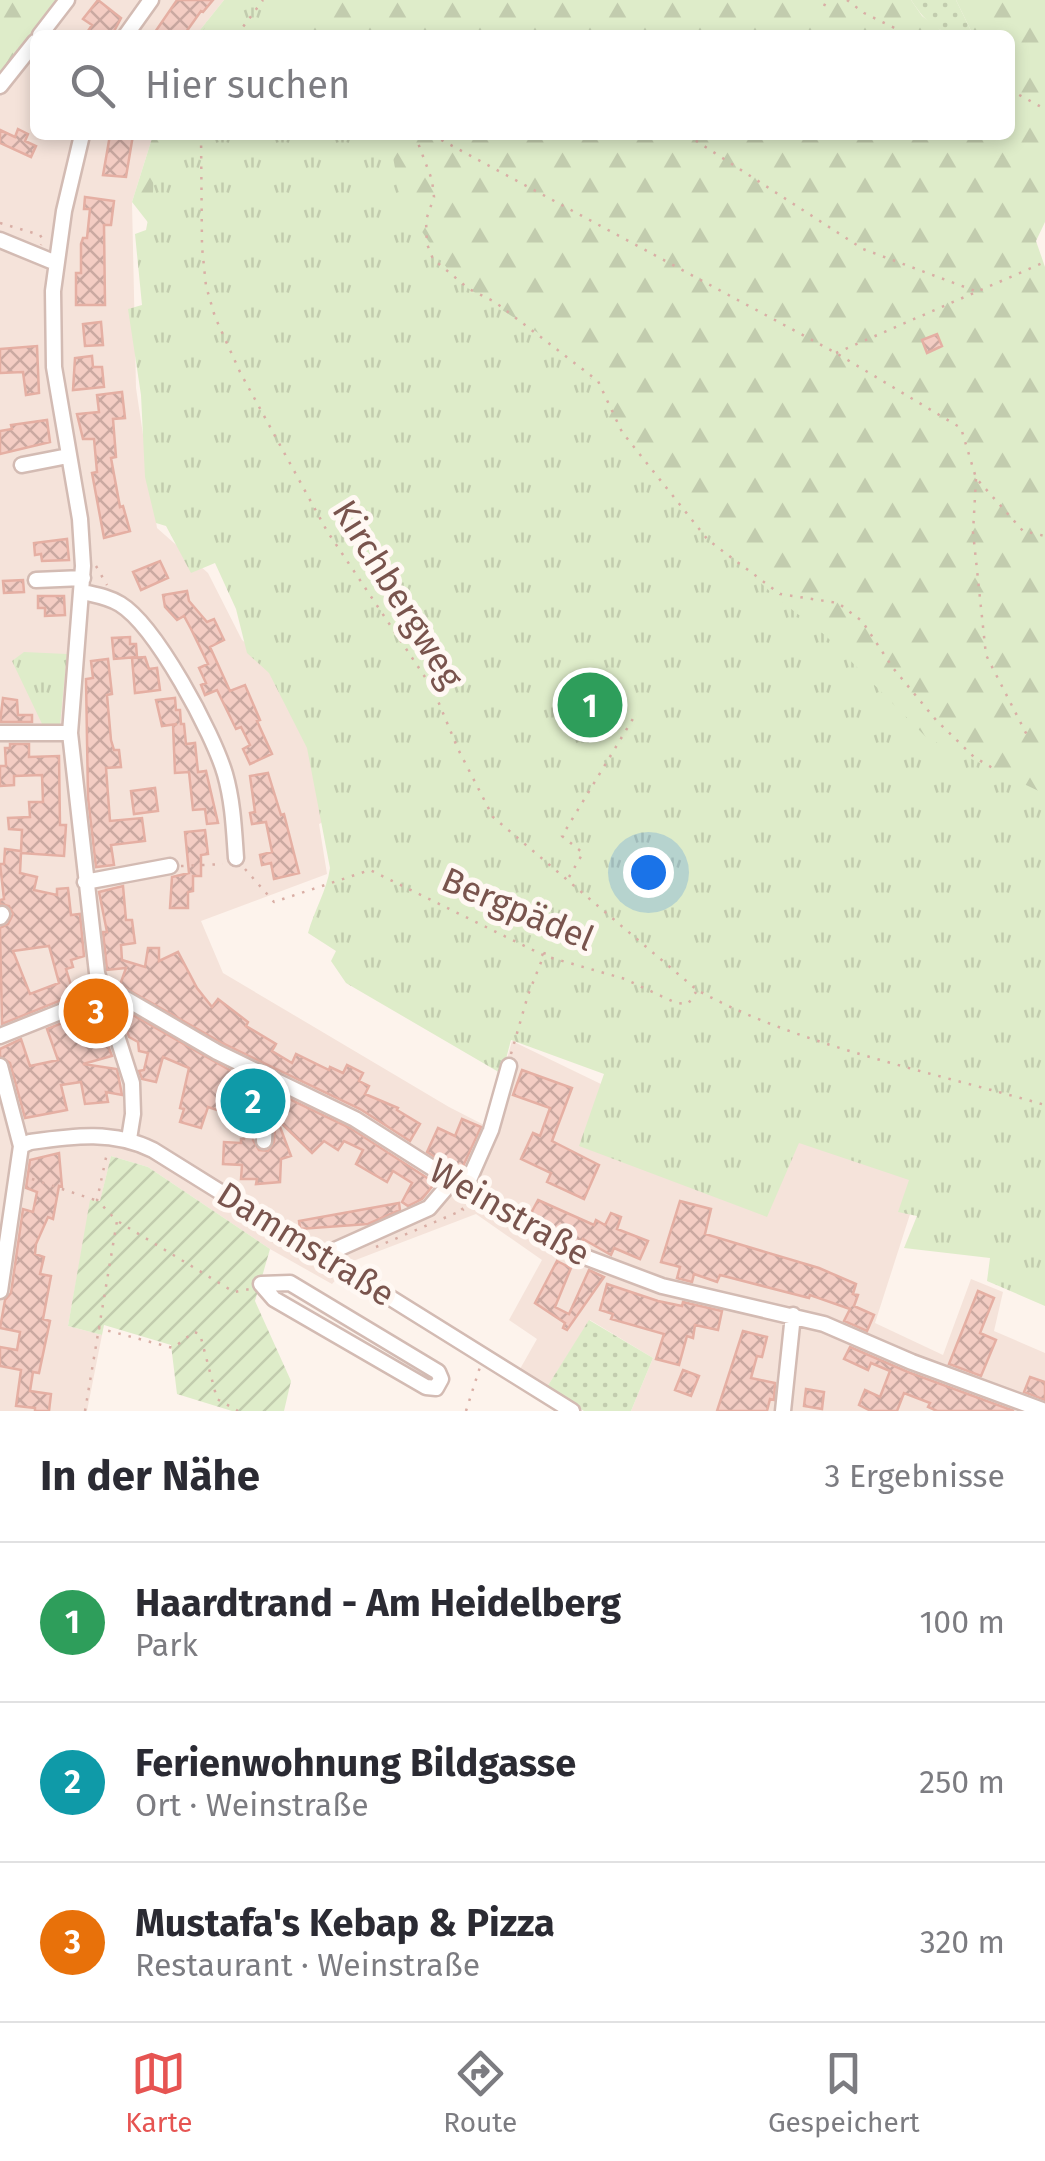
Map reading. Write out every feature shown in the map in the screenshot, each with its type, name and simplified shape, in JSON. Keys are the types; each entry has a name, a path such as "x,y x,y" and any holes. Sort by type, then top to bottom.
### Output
{"street":[{"path":"44,30 67,0"},
{"path":"130,30 151,0"},
{"path":"0,86 30,48"},
{"path":"81,140 56,262 54,367 81,532 83,585 70,732 97,974 132,1083 133,1114 128,1140"},
{"path":"0,240 56,262"},
{"path":"22,464 68,456"},
{"path":"36,580 83,585 120,604 162,654 216,749 229,791 236,858"},
{"path":"0,733 70,732"},
{"path":"85,882 170,866"},
{"path":"0,1036 103,995"},
{"name":"Weinstraße","path":"103,995 132,1000 195,1040 355,1119 545,1238 616,1271 662,1286 794,1315 1045,1410"},
{"path":"0,1066 21,1146 0,1290"},
{"path":"324,1255 429,1208 458,1185 491,1130 509,1066"},
{"path":"264,1141 267,1076"},
{"name":"Dammstraße","path":"21,1146 74,1136 108,1136 128,1140 172,1160 572,1411"},
{"path":"290,1283 438,1372 441,1379 436,1388 426,1387 274,1299 261,1284 290,1283"},
{"path":"783,1411 794,1315"}],"path":[{"path":"241,30 264,0"},
{"path":"824,6 826,0"},
{"path":"848,0 900,30"},
{"path":"1015,93 1045,109"},
{"name":"Kirchbergweg","path":"202,140 200,209 206,286 224,342 327,532 433,689 492,817 697,990 741,1013 788,1031 1045,1104"},
{"path":"416,140 432,180 434,196 426,220 427,244 433,259 598,381 622,432 708,540 780,594 838,604 862,621 893,668 936,720 974,757 996,770"},
{"path":"441,140 836,353 961,428 976,478 973,532 986,655 1029,739"},
{"path":"695,140 863,248 978,292"},
{"path":"0,223 40,235 43,240 35,256"},
{"path":"836,353 1045,262"},
{"path":"976,478 1023,531 1045,536"},
{"path":"81,532 98,570 120,604"},
{"path":"568,878 582,853 562,836 634,717"},
{"path":"170,866 219,866 236,858"},
{"name":"Bergpädel","path":"236,858 274,902 370,870 545,956 625,979 676,1003 688,1004 697,990"},
{"path":"509,1066 528,995 547,947"},
{"path":"97,1200 108,1136"},
{"path":"17,1174 97,1200 117,1221 234,1292 261,1284"},
{"path":"374,1248 463,1210"},
{"path":"85,1411 117,1221"},
{"path":"98,1328 173,1348 194,1332 200,1334 217,1399 238,1411"},
{"path":"466,1411 485,1356"}],"shaded area":[{"path":"62,0 224,0 200,30 40,30"},
{"path":"30,43 30,140 151,140 132,202 136,388 157,528 208,573 242,640 302,688 352,807 319,824 327,874 201,921 223,973 488,1127 512,1041 603,1085 775,1132 917,1178 912,1208 875,1323 943,1355 971,1279 1003,1292 994,1331 1045,1353 1045,1411 631,1411 653,1358 590,1320 547,1387 520,1369 537,1339 509,1320 542,1260 476,1214 353,1261 332,1284 270,1249 148,1167 111,1156 100,1202 91,1200 68,1326 102,1335 87,1411 0,1411 0,82"}],"green space":[{"path":"0,0 62,0 39,30 30,30 30,42 0,82"},
{"path":"224,0 911,0 922,16 940,30 200,30"},
{"path":"231,0 291,0 302,10 293,30 204,30 207,21 218,19"},
{"path":"911,0 956,0 971,30 943,30 924,17"},
{"path":"956,0 1045,0 1045,222 1036,241 1045,267 1045,1097 279,390 132,202 151,140 1015,140 1015,30 971,30"},
{"path":"172,140 390,140 401,201 455,280 551,341 599,387 621,453 777,598 826,636 927,738 1045,794 1045,1306 987,1281 990,1258 904,1248 917,1216 898,1212 909,1180 799,1143 767,1217 579,1146 604,1074 511,1040 502,1074 346,983 331,961 336,951 308,933 330,868 307,748 269,673 247,653 236,609 215,563 191,573 166,526 156,523 145,477 141,395 128,309 142,305 135,234 146,230 153,193 154,150 172,148"},
{"path":"24,652 67,654 60,725 43,726 12,661"},
{"path":"111,1156 148,1167 270,1249 255,1301 291,1381 284,1411 232,1411 177,1394 171,1345 104,1325 102,1335 68,1326 90,1200 100,1201"},
{"path":"589,1320 653,1358 631,1411 584,1411 547,1387"}],"building":[{"path":"98,0 121,18 115,30 89,30 92,25 83,19"},
{"path":"177,0 213,0 188,30 156,30"},
{"path":"18,129 28,134 25,141 36,146 31,157 0,143 0,130 15,137"},
{"path":"109,140 132,140 126,177 103,175"},
{"path":"85,197 114,201 111,225 104,225 105,305 76,305 76,273 81,273 81,244 87,238 90,209 84,209"},
{"path":"101,322 103,345 85,346 83,324"},
{"path":"937,334 942,346 927,353 922,340"},
{"path":"37,346 39,393 26,395 23,372 0,373 0,349"},
{"path":"92,356 93,367 102,367 104,387 73,390 75,358"},
{"path":"122,392 125,418 113,419 116,457 111,458 120,507 123,506 130,531 104,538 92,473 97,472 94,439 83,439 77,414 99,412 97,395"},
{"path":"47,420 50,442 0,454 0,431 12,429 11,425"},
{"path":"67,539 69,560 42,561 41,554 35,555 34,543"},
{"path":"160,561 168,578 141,590 133,572"},
{"path":"23,580 24,592 4,593 3,581"},
{"path":"187,591 189,601 207,622 214,619 224,640 210,647 230,691 245,685 260,720 257,721 272,754 250,764 243,749 250,745 241,727 236,729 217,690 205,695 201,685 206,683 199,668 208,664 184,616 177,620 165,607 163,595"},
{"path":"38,596 64,596 65,615 45,616 45,608 38,608"},
{"path":"130,637 130,644 136,644 137,657 114,659 112,638"},
{"path":"145,657 149,669 157,668 160,690 135,693 132,658"},
{"path":"108,659 111,740 114,750 119,750 121,767 106,768 110,821 142,818 145,841 111,845 114,865 96,867 88,798 86,679 93,678 91,661"},
{"path":"3,698 17,700 18,715 32,715 32,722 0,722"},
{"path":"175,698 186,744 195,743 198,772 206,771 218,823 207,824 205,809 193,810 189,772 175,773 173,725 177,724 162,726 156,700"},
{"path":"10,744 29,744 29,757 59,756 60,825 66,825 64,856 21,853 20,873 37,877 34,890 57,895 57,889 68,888 71,915 80,914 84,956 71,960 73,967 66,969 74,995 2,1024 0,928 8,924 13,914 9,906 0,904 4,899 0,864 4,864 5,849 21,851 22,830 9,829 8,818 30,817 29,802 43,802 42,775 14,776 14,785 0,786 0,766 6,766 5,748 10,748","holes":["49,946 59,983 30,994 13,951"]},
{"path":"268,773 281,815 284,814 299,873 274,879 271,863 262,865 260,855 272,852 266,822 252,824 250,813 255,812 250,776"},
{"path":"155,788 158,811 134,814 131,791"},
{"path":"205,830 208,854 201,855 201,876 193,876 188,908 170,908 172,877 189,873 185,832"},
{"path":"123,886 126,920 132,920 135,943 121,945 122,960 145,967 148,948 159,948 159,961 178,952 212,1007 218,999 248,1022 246,1026 276,1044 272,1051 292,1063 296,1054 329,1070 330,1067 343,1073 347,1065 363,1073 359,1081 369,1086 365,1094 398,1108 420,1124 410,1141 360,1109 222,1043 120,985 126,968 107,970 103,932 107,932 99,892"},
{"path":"119,1007 233,1072 220,1111 208,1107 201,1128 180,1122 189,1068 163,1057 156,1082 142,1079 139,1071 144,1070 148,1053 139,1051 138,1042 129,1037"},
{"path":"97,1009 112,1056 83,1064 117,1069 122,1095 106,1092 108,1102 85,1104 81,1082 61,1085 67,1110 25,1118 10,1063 0,1056 0,1049 21,1039 30,1066 58,1060 47,1029"},
{"path":"522,1070 572,1088 552,1141 599,1165 584,1199 547,1182 551,1173 521,1159 533,1133 540,1136 550,1108 513,1095"},
{"path":"242,1076 256,1083 253,1140 259,1150 268,1151 274,1142 277,1093 350,1128 435,1183 422,1199 408,1206 402,1202 412,1183 393,1171 387,1182 356,1164 363,1150 344,1141 338,1150 324,1141 312,1153 277,1119 291,1156 281,1159 280,1182 256,1184 257,1179 241,1179 242,1165 223,1164 224,1142 241,1143 244,1139 245,1120 236,1119"},
{"path":"462,1119 481,1127 460,1173 427,1152 438,1128 455,1136"},
{"path":"59,1153 62,1187 59,1186 53,1219 48,1217 35,1254 44,1257 40,1274 51,1276 43,1319 50,1321 39,1373 33,1372 30,1391 51,1394 49,1411 35,1411 16,1406 21,1370 0,1366 0,1347 17,1350 20,1332 0,1328 5,1300 11,1293 23,1209 33,1212 37,1192 26,1188 30,1160"},
{"path":"538,1200 594,1225 596,1220 605,1225 611,1213 621,1217 617,1229 648,1241 640,1259 614,1248 611,1255 583,1239 581,1244 530,1215"},
{"path":"680,1201 711,1209 705,1234 819,1268 856,1284 854,1306 874,1315 867,1331 844,1321 850,1309 810,1295 809,1298 720,1275 717,1282 694,1274 692,1282 677,1278 680,1267 661,1262"},
{"path":"399,1203 400,1210 368,1224 300,1229 299,1221"},
{"path":"557,1261 571,1268 555,1307 569,1314 589,1270 604,1277 567,1330 563,1328 565,1323 535,1303"},
{"path":"607,1284 658,1301 722,1311 718,1330 695,1325 693,1338 687,1336 679,1365 656,1359 664,1334 611,1319 613,1314 600,1310"},
{"path":"978,1291 994,1298 980,1333 996,1340 981,1376 949,1364"},
{"path":"743,1331 767,1337 751,1378 775,1383 774,1400 770,1399 767,1411 717,1411"},
{"path":"850,1347 1014,1411 937,1411 928,1407 930,1403 904,1393 897,1411 871,1411 859,1405 865,1390 880,1397 890,1371 871,1363 868,1370 844,1359"},
{"path":"683,1370 699,1376 691,1396 675,1390"},
{"path":"1030,1377 1045,1382 1045,1400 1024,1392"},
{"path":"806,1389 824,1392 822,1409 804,1406"}],"place":[{"name":"Haardtrand - Am Heidelberg","path":"590,705"},
{"name":"Mustafa's Kebap & Pizza","path":"96,1011"},
{"name":"Ferienwohnung Bildgasse","path":"253,1101"}]}
